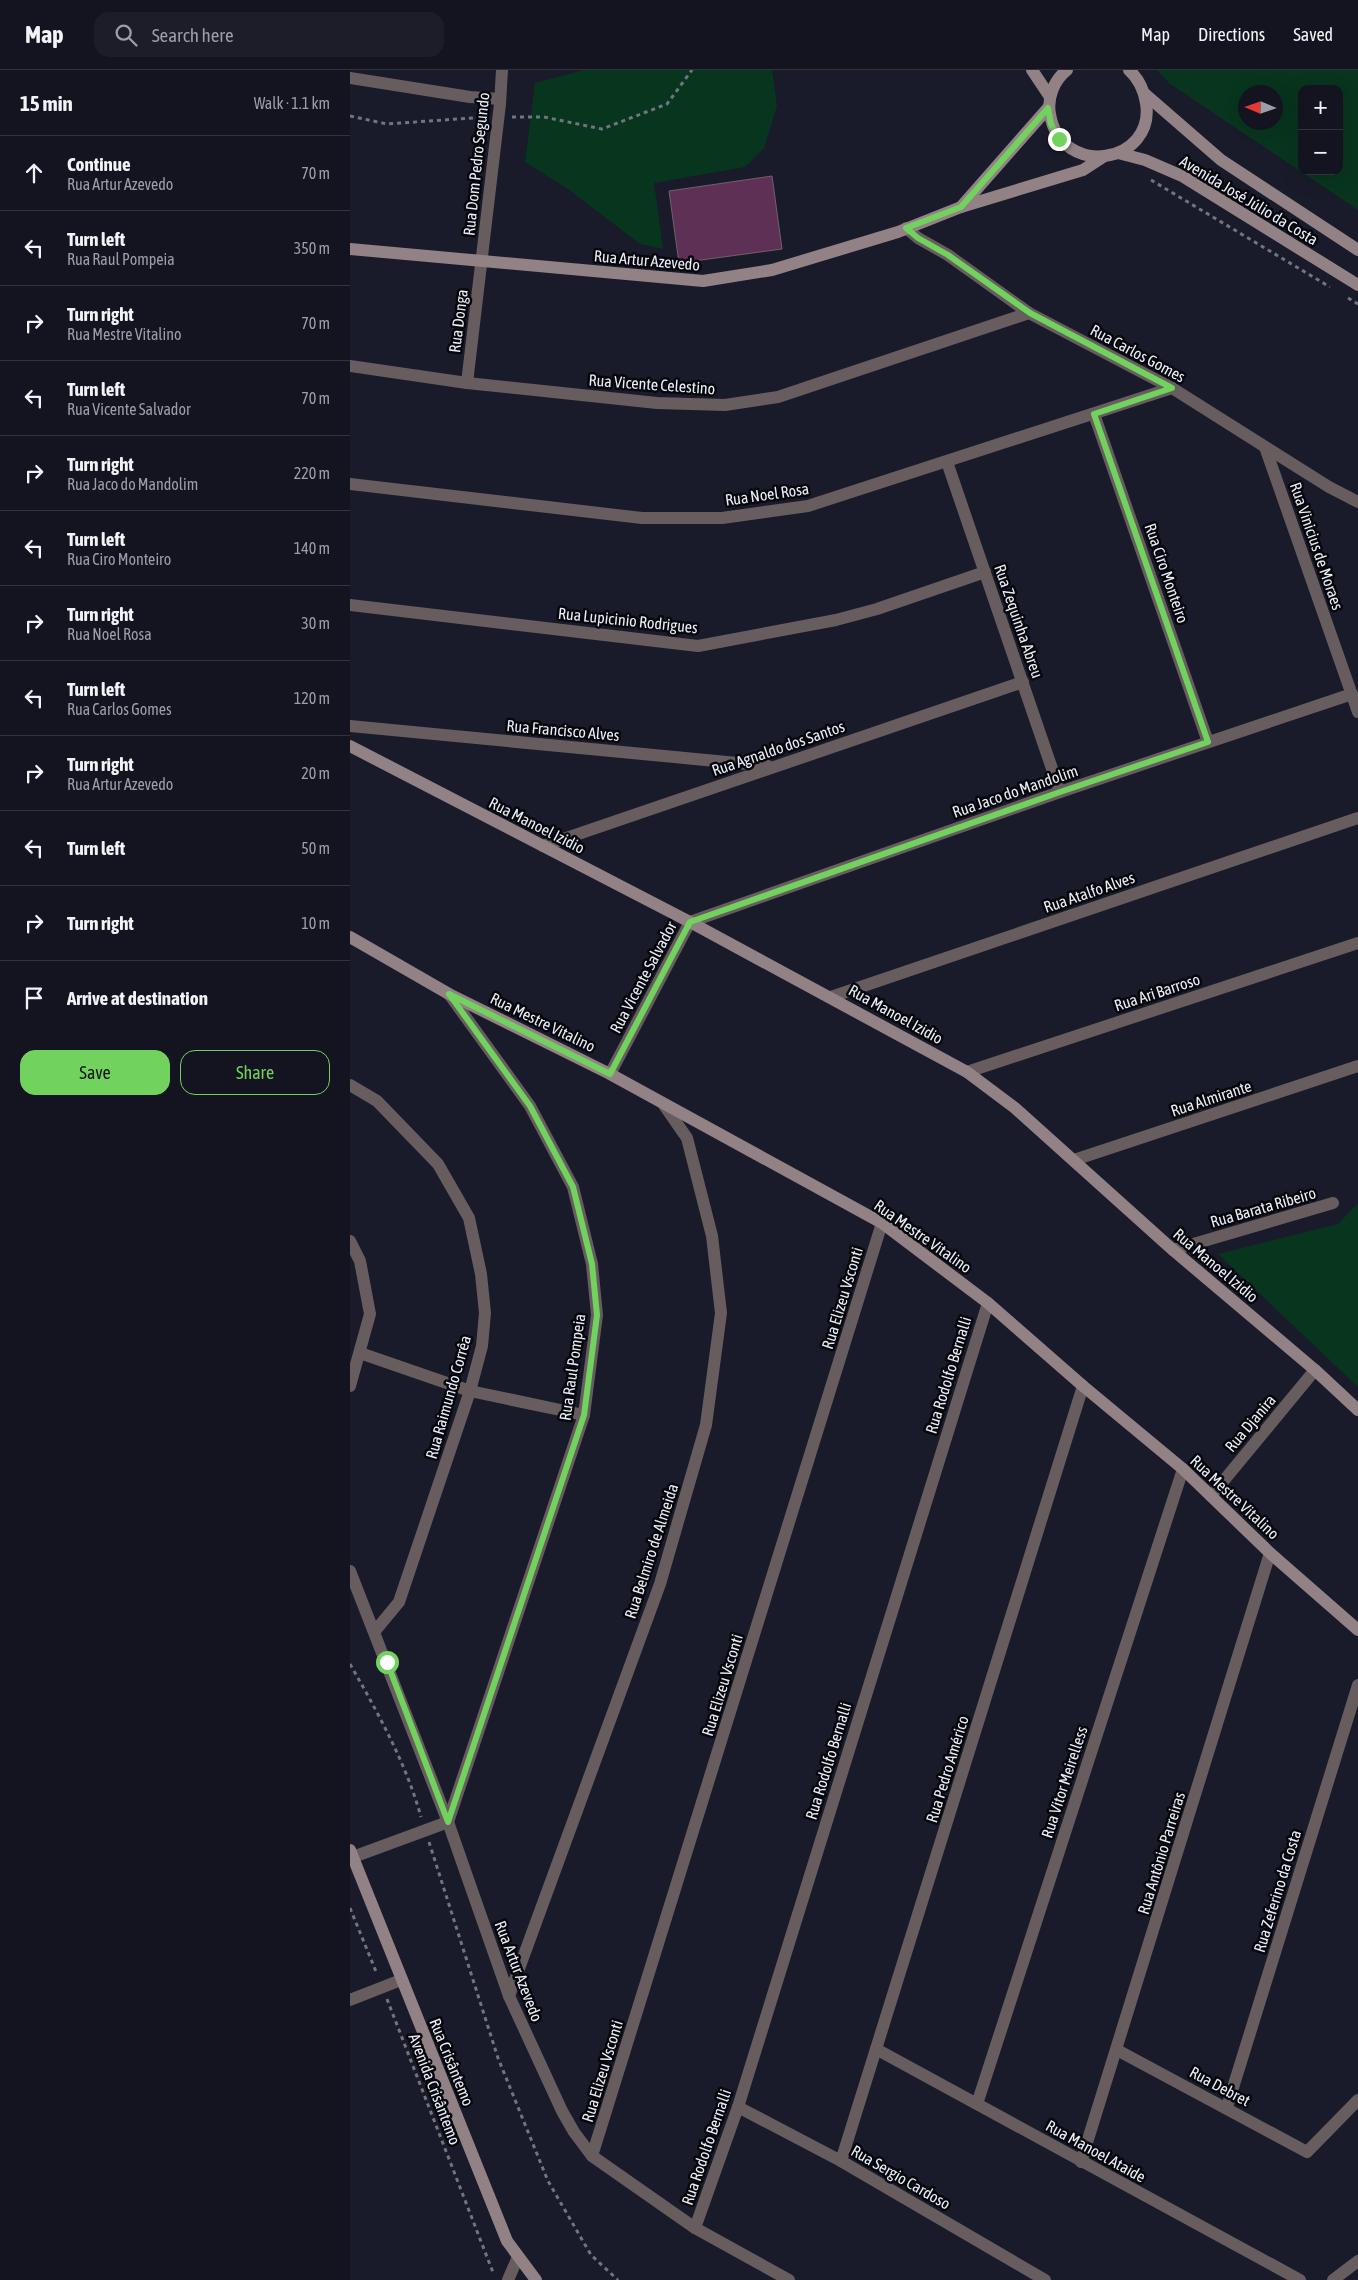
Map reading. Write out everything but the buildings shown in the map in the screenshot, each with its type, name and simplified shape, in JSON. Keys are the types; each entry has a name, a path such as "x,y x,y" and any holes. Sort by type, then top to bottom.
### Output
{"street":[{"name":"Rua Dom Pedro Segundo","path":"481,262 500,118 502,70"},
{"path":"1032,70 1049,102 1051,124 1059,139 1072,150 1087,157 1103,158 1118,154 1130,146 1140,135 1145,122 1147,108 1145,94"},
{"path":"961,207 1049,102 1055,83 1067,70"},
{"name":"Avenida José Júlio da Costa","path":"1129,70 1140,83 1145,94 1220,160 1358,250"},
{"path":"350,78 500,102"},
{"name":"Avenida José Júlio da Costa","path":"1118,154 1145,160 1189,180 1358,285"},
{"name":"Rua Artur Azevedo","path":"350,249 703,282 772,270 906,228 961,207 1083,170 1103,158"},
{"path":"993,171 997,184 1004,194"},
{"name":"Rua Carlos Gomes","path":"906,228 1030,313 1172,388 1329,487 1358,502"},
{"name":"Rua Donga","path":"466,383 481,262"},
{"name":"Rua Vicente Celestino","path":"350,366 466,383 657,404 725,405 778,397 1030,313"},
{"name":"Rua Noel Rosa","path":"350,484 642,518 722,518 808,506 1172,388"},
{"name":"Rua Ciro Monteiro","path":"1094,414 1208,742"},
{"name":"Rua Vinicius de Moraes","path":"1265,447 1358,712"},
{"name":"Rua Zequinha Abreu","path":"947,462 1060,792"},
{"name":"Rua Lupicinio Rodrigues","path":"350,605 698,646 836,620 877,609 985,572"},
{"name":"Rua Agnaldo dos Santos","path":"544,846 773,766 1023,682"},
{"name":"Rua Jaco do Mandolim","path":"690,922 1060,792 1352,694"},
{"name":"Rua Francisco Alves","path":"350,726 773,766"},
{"name":"Rua Manoel Izidio","path":"350,746 690,922 967,1072 1015,1108 1173,1250 1315,1370 1358,1410"},
{"name":"Rua Atalfo Alves","path":"831,997 1358,818"},
{"name":"Rua Vicente Salvador","path":"610,1074 690,922"},
{"name":"Rua Mestre Vitalino","path":"350,937 449,994 610,1074 882,1223 988,1303 1083,1386 1183,1469 1270,1553 1358,1630"},
{"name":"Rua Ari Barroso","path":"967,1072 1358,943"},
{"name":"Rua Raul Pompeia","path":"448,1822 584,1415 597,1315 592,1264 573,1187 530,1106 449,994"},
{"name":"Rua Almirante","path":"1074,1160 1358,1066"},
{"name":"Rua Raimundo Corrêa","path":"350,1085 377,1101 438,1164 469,1218 481,1274 485,1313 482,1346 470,1391 399,1602 374,1631"},
{"name":"Rua Belmiro de Almeida","path":"509,1996 660,1584 706,1426 720,1312 712,1236 687,1138 664,1105"},
{"name":"Rua Barata Ribeiro","path":"1173,1250 1333,1203"},
{"name":"Rua Elizeu Vsconti","path":"592,2156 882,1223"},
{"path":"350,1241 360,1261 370,1314 350,1386"},
{"name":"Rua Rodolfo Bernalli","path":"695,2228 738,2106 988,1303"},
{"path":"360,1353 470,1391 584,1415"},
{"name":"Rua Djanira","path":"1211,1496 1315,1370"},
{"name":"Rua Pedro Américo","path":"841,2161 1083,1386"},
{"name":"Rua Vitor Meirelless","path":"977,2104 1183,1469"},
{"name":"Rua Antônio Parreiras","path":"1081,2162 1270,1553"},
{"name":"Rua Artur Azevedo","path":"350,1571 448,1822 509,1996 562,2111 592,2156 695,2228 790,2280"},
{"name":"Rua Zeferino da Costa","path":"1227,2107 1358,1685"},
{"path":"355,1854 448,1822"},
{"name":"Rua Crisântemo","path":"355,1854 402,1980 507,2241 536,2280"},
{"path":"350,2000 402,1980"},
{"name":"Rua Manoel Ataide","path":"876,2050 1300,2280"},
{"name":"Rua Debret","path":"1117,2050 1227,2107 1307,2152 1358,2100"},
{"name":"Rua Sergio Cardoso","path":"738,2106 841,2161 1045,2280"},
{"path":"508,2280 518,2257"},
{"path":"1333,2280 1358,2262"}],"path":[{"path":"350,116 387,124 544,117 602,128 667,104 692,70"},
{"path":"1145,160 1142,172 1149,179 1337,291"},
{"path":"1344,296 1358,304"},
{"path":"350,1664 379,1714 414,1790 422,1819"},
{"path":"427,1838 498,2058 548,2181 590,2255 618,2280"},
{"name":"Avenida Crisântemo","path":"350,1908 496,2280"}],"green space":[{"path":"584,70 772,70 777,106 764,148 745,167 654,183 663,249 640,244 568,189 525,162 535,83"},
{"path":"1157,70 1358,70 1358,210 1306,175 1343,175 1343,85 1298,85 1298,170 1239,130 1283,130 1283,85 1238,85 1238,129 1169,83"},
{"path":"1358,1203 1358,1387 1218,1254 1338,1224"}],"route":[{"path":"387,1662 448,1822 584,1415 597,1315 592,1264 573,1187 530,1106 449,994 610,1074 690,922 1208,742 1094,414 1172,388 1030,313 906,228 961,207 1048,108 1051,124 1059,139"}]}
